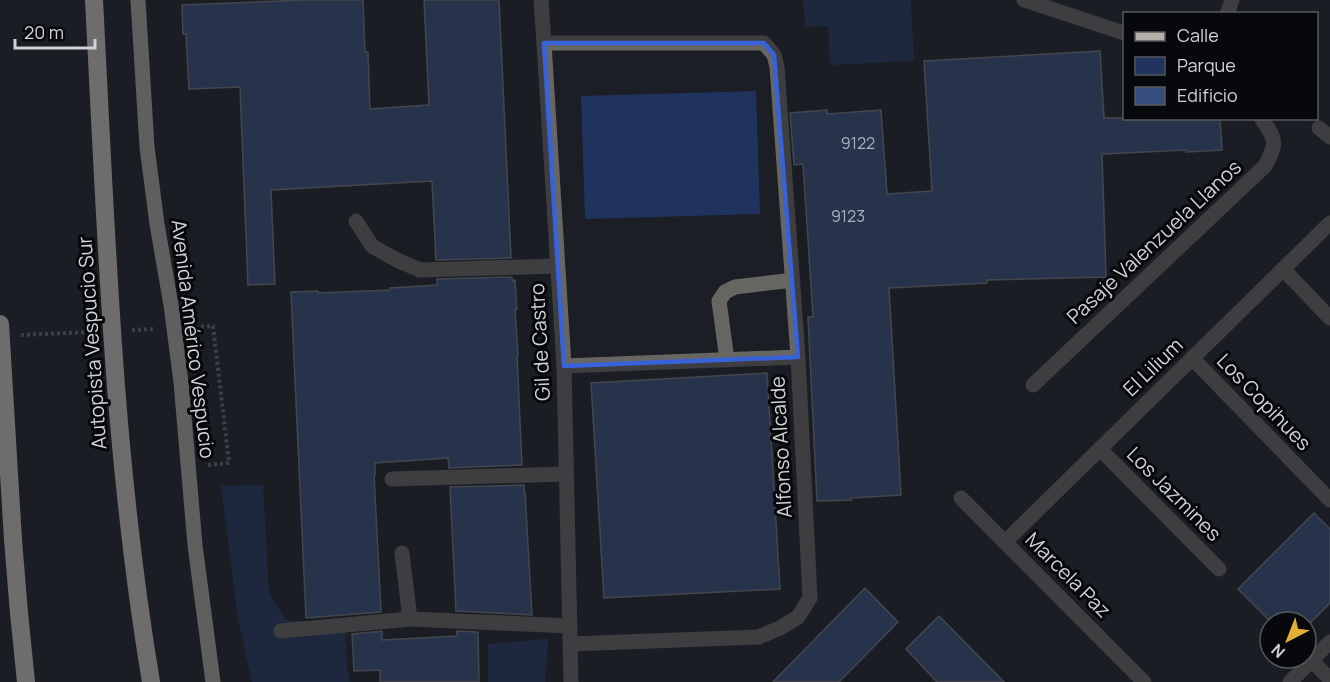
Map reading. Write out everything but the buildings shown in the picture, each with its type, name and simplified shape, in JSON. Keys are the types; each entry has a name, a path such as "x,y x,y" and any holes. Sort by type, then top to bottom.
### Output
{"highway":[{"name":"Autopista Vespucio Sur","path":"94,0 116,386 133,561 151,682"},
{"path":"0,324 14,550 26,682"}],"main road":[{"name":"Avenida Américo Vespucio","path":"138,0 147,147 181,382 195,545 213,682"}],"street":[{"name":"Gil de Castro","path":"540,0 564,366 571,682"},
{"path":"1024,0 1123,32"},
{"name":"Alfonso Alcalde","path":"544,43 764,43 774,55 777,67 793,280 810,598 798,617 759,637 570,644"},
{"name":"Pasaje Valenzuela Llanos","path":"1033,385 1265,166 1274,148 1273,134 1262,120"},
{"path":"356,221 372,246 420,270 558,266"},
{"name":"El Lilium","path":"1005,542 1330,223"},
{"path":"1283,269 1330,318"},
{"path":"727,360 719,301 725,292 735,287 793,280"},
{"path":"564,366 798,357"},
{"name":"Los Copihues","path":"1192,358 1330,500"},
{"name":"Los Jazmines","path":"1100,449 1219,569"},
{"path":"392,479 566,474"},
{"name":"Marcela Paz","path":"961,498 1144,682"},
{"path":"402,553 410,618"},
{"path":"281,631 410,618 570,626"},
{"path":"1318,655 1330,642"},
{"path":"1318,667 1330,679"},
{"path":"1290,682 1303,670"}],"path":[{"path":"188,467 229,463 213,326"}],"highlighted area":[{"path":"544,43 764,43 774,55 798,357 564,366"}],"green space":[{"path":"803,0 911,0 914,61 830,65 828,26 805,27"},
{"path":"756,91 760,214 585,219 581,96"},
{"path":"263,485 269,592 286,620 345,625 350,682 252,682 238,619 221,486"},
{"path":"548,639 545,682 488,682 488,644"}]}
